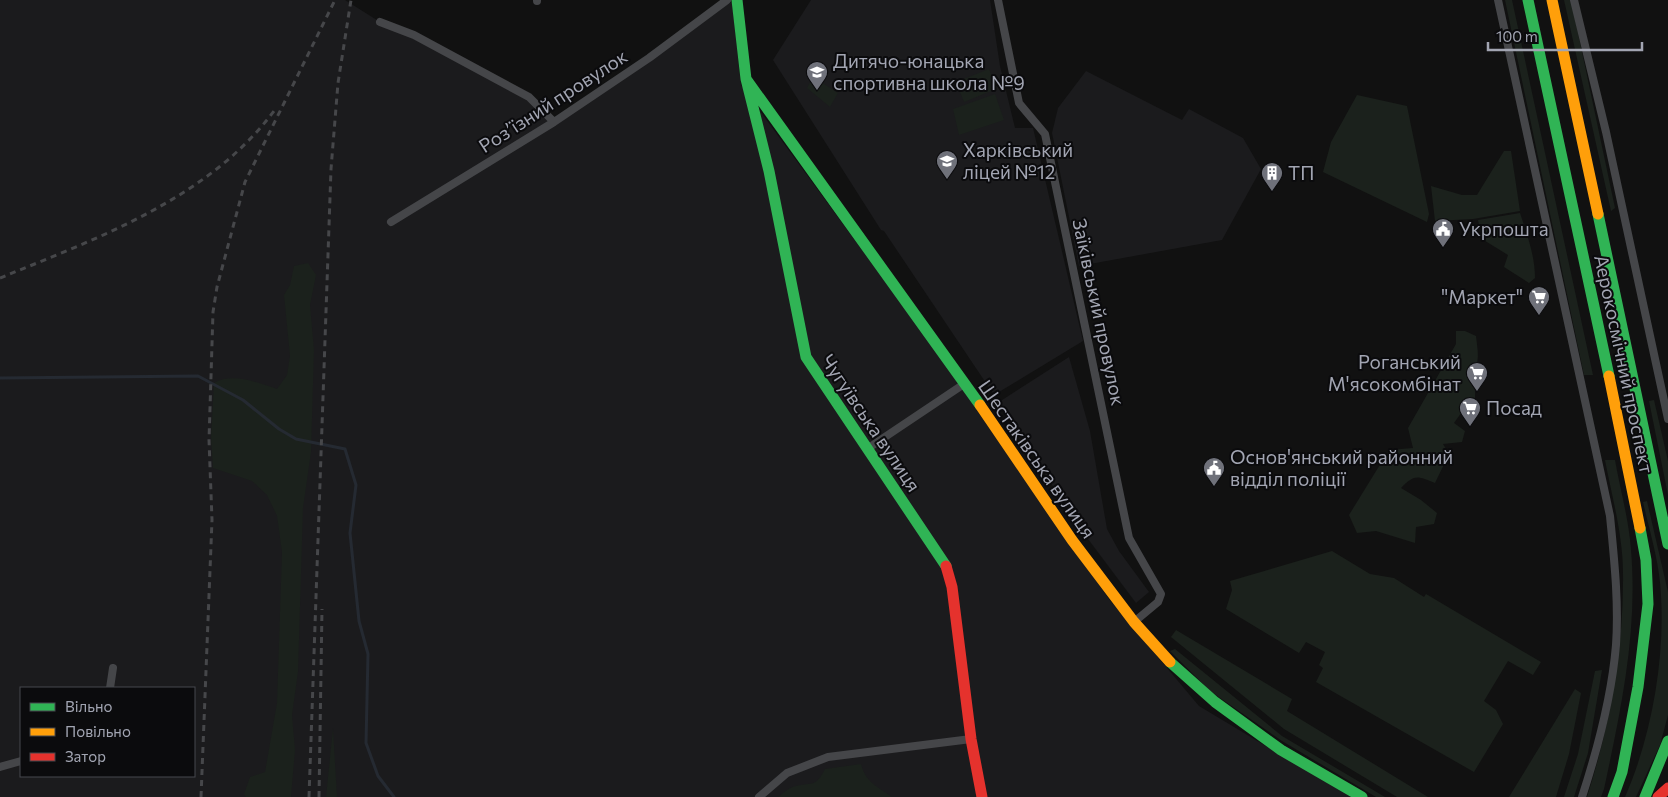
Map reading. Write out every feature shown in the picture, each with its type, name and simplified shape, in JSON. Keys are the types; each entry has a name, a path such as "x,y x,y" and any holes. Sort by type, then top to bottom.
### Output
{"street":[{"name":"Роз’їзний провулок","path":"391,222 554,122 649,58 727,0"},
{"name":"Чугуївська вулиця","path":"737,0 746,79 769,171 806,356 946,566 952,587 971,738 982,797"},
{"name":"Заїківський провулок","path":"998,0 1019,103 1045,134 1129,538 1161,594 1158,602 1134,622"},
{"path":"1498,0 1610,516 1615,568 1616,644 1596,755 1582,797"},
{"name":"Аерокосмічний проспект","path":"1528,0 1619,422 1646,560 1648,604 1638,687 1622,772 1613,797"},
{"name":"Аерокосмічний проспект","path":"1552,0 1668,544"},
{"path":"1574,0 1606,132 1668,419"},
{"path":"380,22 414,36 529,97 554,122"},
{"name":"Шестаківська вулиця","path":"746,79 932,336 1072,540 1134,622 1169,661 1222,707 1281,750 1362,797"},
{"path":"867,449 964,384"},
{"path":"110,687 112,668"},
{"path":"759,797 787,773 828,757 971,738"},
{"path":"1645,797 1668,741"},
{"path":"0,767 20,761"},
{"path":"1658,797 1668,788"}],"shaded area":[{"path":"0,0 345,0 380,22 512,88 554,122 707,14 732,2 741,85 925,336 1109,599 1199,706 1351,797 0,797"},
{"name":"Харківський ліцей №12","path":"811,0 990,0 1000,66 1015,128 1033,128 1083,341 994,395 884,231 881,230 773,60"},
{"path":"1505,0 1512,0 1593,375 1584,375"},
{"path":"1564,0 1571,0 1615,208 1611,211"},
{"path":"989,69 996,89 964,102 956,82"},
{"path":"1086,71 1182,120 1189,109 1243,138 1261,169 1222,240 1079,266 1052,133 1058,108"},
{"path":"813,77 838,93 830,107 807,88"},
{"path":"995,94 1004,120 959,135 953,109"},
{"path":"1357,95 1407,106 1429,214 1427,222 1323,172 1331,142"},
{"path":"1504,151 1511,151 1520,211 1473,219 1435,221 1431,186 1462,195 1477,195"},
{"path":"1520,213 1534,262 1535,278 1529,283 1504,267 1508,255 1482,239 1478,220"},
{"path":"308,263 316,275 310,305 314,350 311,452 303,508 298,672 292,715 295,750 291,797 246,797 244,794 250,777 265,772 277,703 282,552 277,516 267,495 252,481 213,468 211,438 214,383 229,378 237,378 277,389 287,375 290,356 284,295 290,285 294,266"},
{"path":"1456,331 1465,331 1476,336 1477,363 1469,377 1475,387 1475,408 1464,409 1454,423 1465,431 1462,442 1443,444 1449,454 1435,483 1420,478 1413,478 1401,488 1421,500 1437,513 1434,524 1416,527 1415,543 1376,531 1357,533 1349,515 1389,450 1413,448 1408,428 1456,344"},
{"path":"1069,357 1090,431 1107,529 1119,551 1149,592 1136,603 1079,527 999,402"},
{"path":"1654,400 1668,461 1668,495 1649,401"},
{"path":"1605,460 1615,460 1626,516 1633,580 1632,610 1622,700 1604,789 1601,797 1587,797 1609,714 1618,658 1623,601 1623,559 1617,516"},
{"path":"1647,501 1668,592 1668,715 1660,745 1636,797 1625,797 1649,724 1661,646 1662,621 1659,572 1643,502"},
{"path":"1332,551 1370,574 1394,578 1424,597 1426,594 1541,662 1533,675 1508,661 1484,701 1496,710 1503,724 1474,772 1316,682 1323,668 1319,665 1325,652 1306,642 1299,653 1226,609 1232,590 1230,581"},
{"path":"1176,630 1292,699 1287,711 1428,797 1397,797 1284,729 1171,637"},
{"path":"1175,649 1282,736 1385,797 1376,797 1282,741 1210,691 1170,651"},
{"path":"1602,670 1588,753 1574,797 1564,797 1578,754 1595,671"},
{"path":"1575,689 1581,693 1569,754 1556,797 1509,797"},
{"path":"333,728 337,797 326,797"},
{"path":"861,764 869,780 892,797 778,797 794,787 816,782 825,769"}],"waterway":[{"path":"0,378 198,376 243,400 279,429 296,439 345,449 356,485 350,533 359,621 368,654 366,743 378,776 394,797"}],"railway":[{"path":"201,797 212,520 209,440 213,312 217,287 245,182 335,0"},
{"path":"309,797 331,169 338,83 351,0"},
{"path":"0,278 112,231 184,192 217,169 247,142 274,111"},
{"path":"319,797 322,609"}],"traffic: fast":[{"path":"737,0 746,79 769,171 806,357 946,566"},
{"path":"1528,0 1609,376"},
{"path":"746,79 980,405"},
{"path":"1598,214 1668,544"},
{"path":"1613,797 1622,772 1638,687 1648,604 1646,560 1640,528"},
{"path":"1170,662 1215,702 1281,750 1362,797"},
{"path":"1645,797 1668,741"}],"traffic: slow":[{"path":"1552,0 1598,214"},
{"path":"1609,376 1640,528"},
{"path":"980,405 1072,540 1134,622 1170,662"}],"traffic: jam":[{"path":"946,566 952,587 971,739 982,797"},
{"path":"1658,797 1668,788"}],"place":[{"name":"Дитячо-юнацька спортивна школа №9","path":"817,91"},
{"name":"Харківський ліцей №12","path":"947,180"},
{"name":"ТП","path":"1272,192"},
{"name":"Укрпошта","path":"1443,248"},
{"name":"\"Маркет\"","path":"1539,316"},
{"name":"Роганський М'ясокомбінат","path":"1477,392"},
{"name":"Посад","path":"1470,427"},
{"name":"Основ'янський районний відділ поліції","path":"1214,487"}]}
